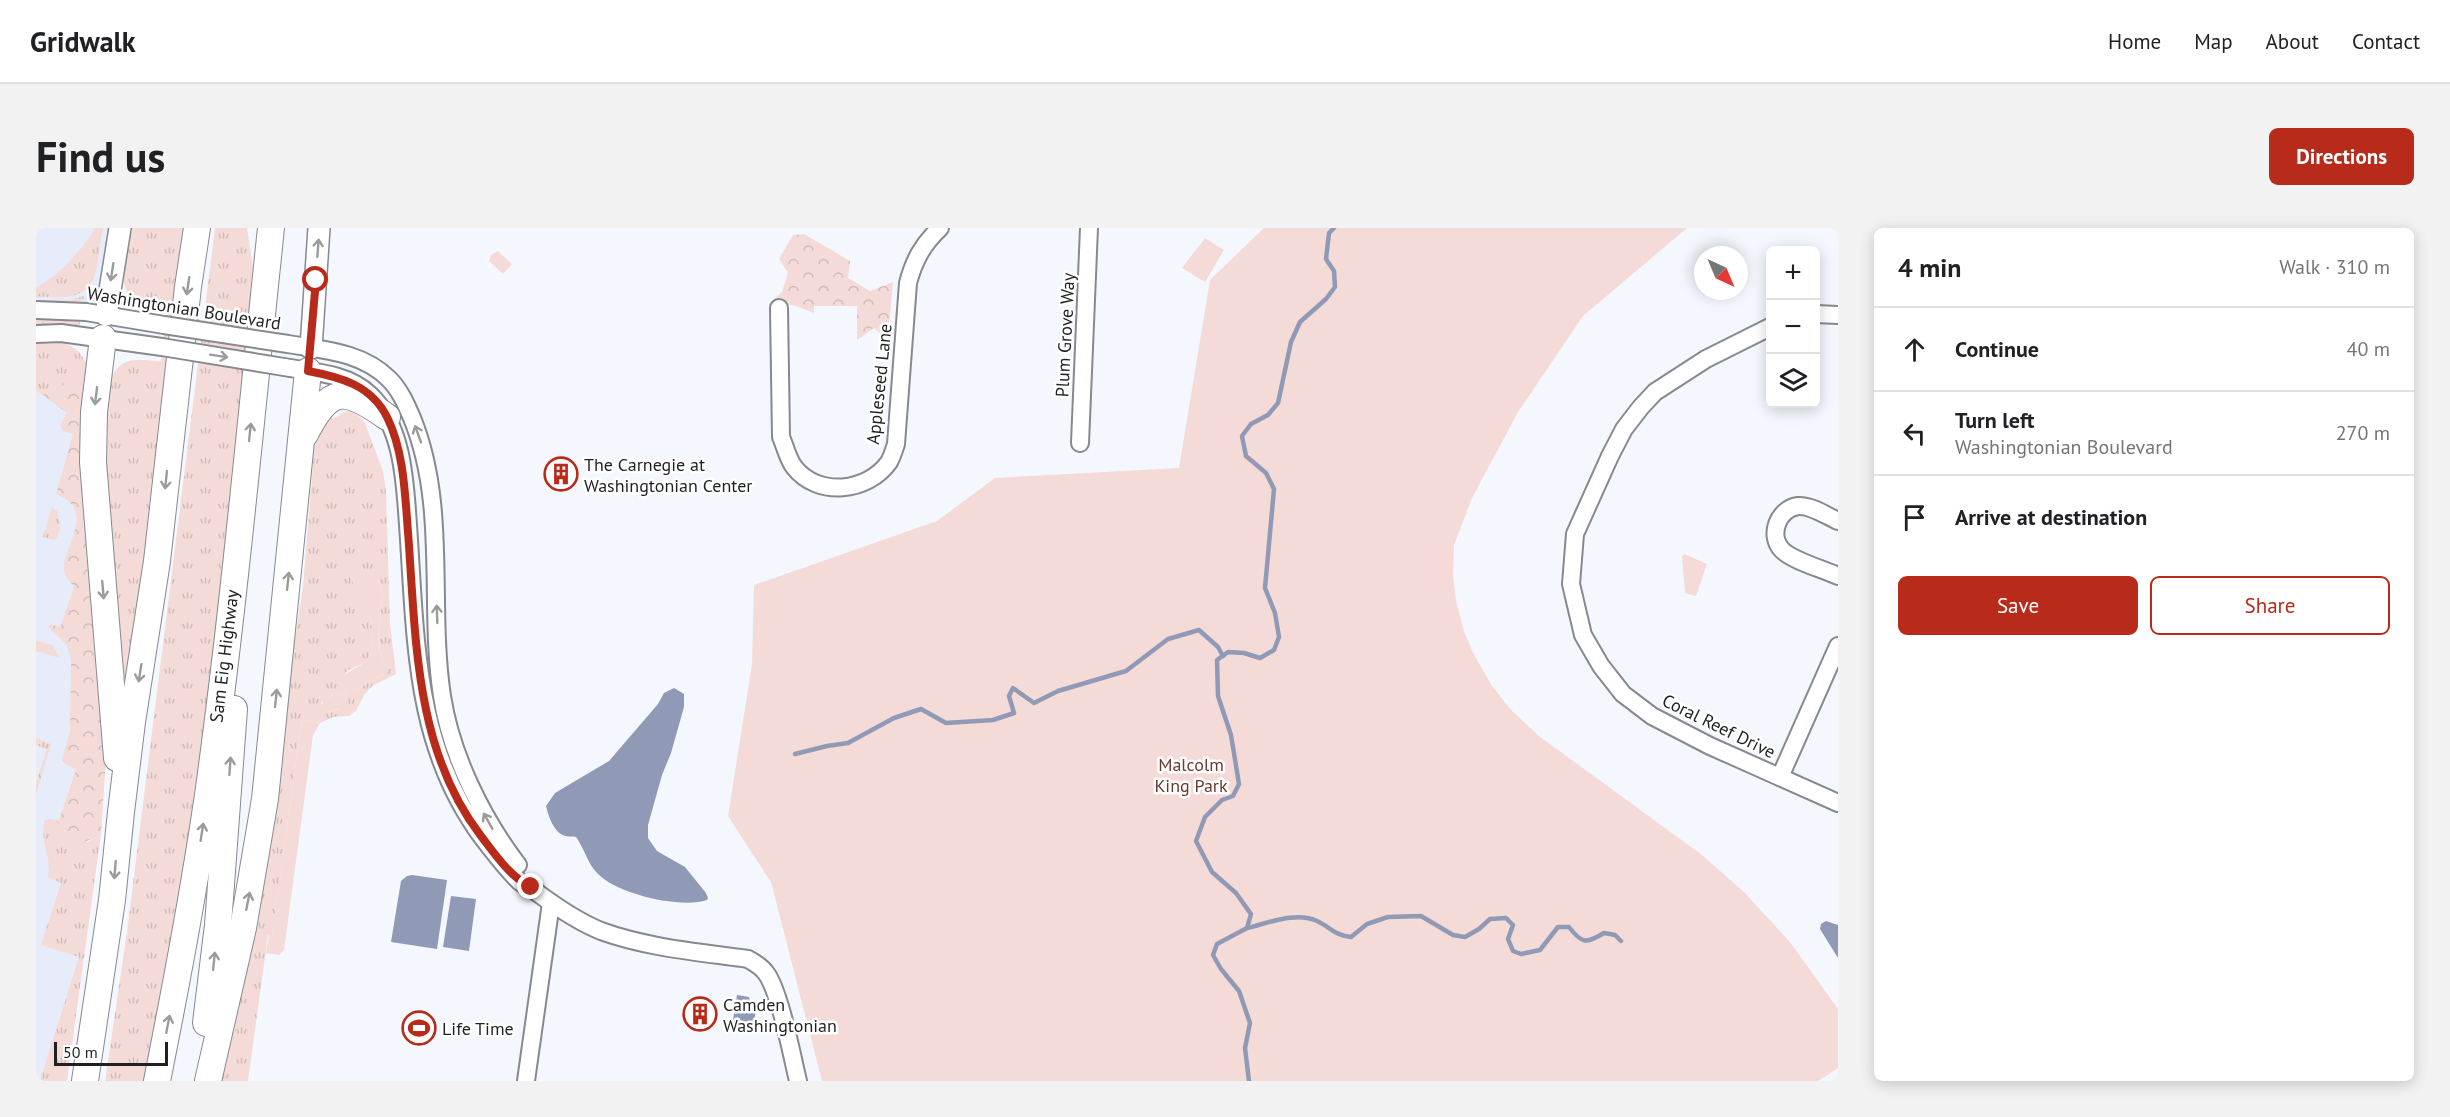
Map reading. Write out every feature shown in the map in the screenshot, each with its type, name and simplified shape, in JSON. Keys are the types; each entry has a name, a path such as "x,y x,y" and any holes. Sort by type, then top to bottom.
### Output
{"highway":[{"path":"85,1081 111,911 120,812 157,561 188,287 197,228"},
{"path":"261,228 266,268"},
{"name":"Sam Eig Highway","path":"157,1081 186,929 206,806 244,490 271,228"},
{"path":"105,326 94,412 93,462 120,812"},
{"path":"208,1081 243,928 265,799 302,440 301,362"},
{"path":"302,440 317,411 336,397 349,395 365,401 387,417"},
{"path":"198,1081 218,925 233,726 244,490"}],"main road":[{"path":"105,326 120,228"},
{"path":"301,362 319,228"}],"street":[{"name":"Appleseed Lane","path":"779,308 781,437 787,453 794,467 807,479 840,489 857,485 876,475 890,461 896,444 908,283 913,263 924,244 939,228"},
{"name":"Plum Grove Way","path":"1080,443 1089,228"},
{"name":"Washingtonian Boulevard","path":"36,310 68,310 162,347 301,362 361,359 390,380 405,402 415,425 425,454 432,490 439,672 445,707 461,760 486,819 528,878 531,887"},
{"path":"1820,314 1838,315"},
{"name":"Washingtonian Boulevard","path":"36,334 61,333 105,326 164,325 288,344 301,362 358,385 369,394 387,417 397,447 405,493 419,676 426,715 437,751 456,796 475,828 499,859 522,883 531,887 551,903 599,930 623,938 748,960 757,964 768,975 774,990 798,1081"},
{"name":"Coral Reef Drive","path":"1766,329 1706,359 1655,392 1635,414 1610,456 1575,534 1571,584 1583,635 1601,666 1623,694 1652,716 1838,803"},
{"path":"405,493 432,490"},
{"path":"1838,521 1808,507 1800,506 1792,508 1780,517 1775,528 1777,543 1788,555 1838,576"},
{"path":"1780,777 1838,646"},
{"path":"526,1081 551,903"}],"shaded area":[{"path":"36,228 117,228 105,313 36,308"},
{"path":"36,340 64,344 77,352 82,950 61,1081 36,1081"}],"green space":[{"path":"94,228 103,228 97,267 90,285 75,295 36,297 36,287 51,278 69,262"},
{"path":"129,228 183,228 175,313 124,725 104,501 105,390 120,365 132,360 161,361 167,312 136,302 128,294 123,272"},
{"path":"215,228 247,228 255,281 204,755 147,1081 105,1081 127,932"},
{"name":"Malcolm King Park","path":"1264,228 1687,228 1583,316 1518,412 1472,498 1454,545 1453,573 1456,601 1473,653 1492,686 1512,711 1539,736 1702,855 1744,892 1790,942 1838,1009 1838,1068 1818,1081 822,1081 771,882 728,816 752,664 754,585 937,521 995,478 1179,468 1210,280"},
{"path":"804,234 850,261 848,278 870,291 893,282 888,341 874,328 857,340 857,306 814,306 814,313 793,305 768,305 782,292 788,273 779,259 793,235"},
{"path":"1205,238 1224,250 1205,282 1182,268"},
{"path":"498,251 512,264 503,274 489,261 491,255"},
{"path":"83,296 85,299 74,303 36,304 36,300 71,300"},
{"path":"36,320 80,321 80,324 77,326 36,326"},
{"path":"64,343 81,354 91,384 63,383 43,395 36,391 36,344"},
{"path":"74,380 91,384 106,758 101,834 80,842 70,839 57,820 59,820 76,770 62,760 70,731 71,660 67,645 48,627 50,624 60,627 74,587 66,577 64,570 75,529 75,509 68,501 56,494 73,434 63,431 60,425 67,413 43,395 63,383"},
{"path":"325,411 333,419 346,411 355,413 365,423 383,471 386,491 390,624 396,674 372,686 364,695 356,711 349,716 333,717 320,723 302,720 272,935 268,935 248,1081 222,1081 277,811 292,658 303,586 316,428","holes":["359,568 370,573 381,585 379,646 387,670 386,673 355,690 340,709 327,712 321,703 331,696 343,696 348,691 340,682 347,671 365,662 373,650 371,613 351,578"]},
{"path":"52,507 57,511 59,523 59,531 54,540 43,537"},
{"path":"1684,554 1707,564 1696,596 1685,593 1682,557"},
{"path":"359,568 370,573 381,585 379,643 381,657 387,670 386,673 355,690 343,708 327,712 322,705 323,699 337,694 343,696 348,691 340,682 341,677 365,662 373,650 371,613 350,574 353,569"},
{"path":"36,640 52,645 60,658 36,651"},
{"path":"302,720 320,723 313,735 284,950 279,955 266,953 269,935 272,934"},
{"path":"36,738 51,744 36,795 36,783 47,749 36,745"},
{"path":"45,820 57,820 61,828 88,842 101,834 67,1081 40,1081 79,957 41,945 61,883 48,877 44,828"}],"water":[{"path":"674,688 684,694 684,707 648,825 648,838 657,851 685,867 708,898 682,903 649,898 606,881 594,869 576,837 562,835 558,832 550,819 546,806 555,793 609,761 658,704 664,693"},
{"path":"412,875 447,880 437,949 391,942 401,881"},
{"path":"451,896 476,899 469,951 443,947"},
{"path":"1826,921 1838,925 1838,958 1820,929 1821,924"},
{"path":"737,995 749,997 756,1011 754,1021 747,1026 739,1025 738,1021 733,1020"}],"waterway":[{"path":"1249,1081 1245,1048 1250,1023 1239,991 1213,955 1217,944 1247,928 1251,914 1236,893 1212,872 1196,841 1205,817 1222,800 1233,796 1239,784 1231,735 1218,696 1217,660 1228,652 1244,653 1260,658 1274,650 1279,637 1275,613 1265,588 1274,489 1266,473 1246,456 1242,436 1251,424 1268,415 1278,403 1291,342 1300,322 1326,299 1335,287 1334,271 1326,259 1329,233 1334,228"},
{"path":"795,754 848,743 894,718 921,709 946,723 993,720 1014,713 1009,696 1013,688 1034,703 1058,691 1126,671 1168,639 1199,630 1218,647 1223,656"},
{"path":"1247,928 1282,919 1301,917 1317,921 1337,933 1351,937 1367,924 1388,917 1421,916 1453,935 1465,937 1490,919 1506,918 1513,925 1508,939 1513,951 1521,954 1540,950 1558,927 1569,927 1577,937 1585,940 1593,939 1604,933 1615,935 1621,941"}],"place":[{"name":"The Carnegie at Washingtonian Center","path":"561,474"},
{"name":"Camden Washingtonian","path":"700,1014"},
{"name":"Life Time","path":"419,1028"}],"route":[{"path":"316,280 308,371 345,379 358,385 369,394 387,417 397,447 405,493 419,676 426,715 437,751 456,796 475,828 499,859 522,883 531,887"}]}
